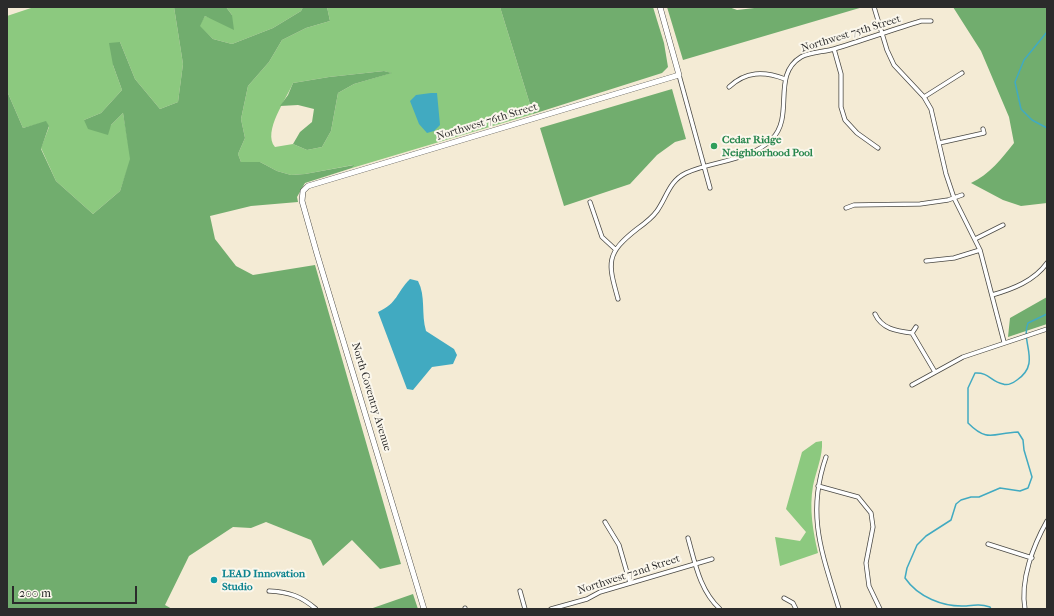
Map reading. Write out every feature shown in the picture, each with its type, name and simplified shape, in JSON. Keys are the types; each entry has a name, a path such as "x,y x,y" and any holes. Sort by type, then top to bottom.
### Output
{"street":[{"path":"660,7 710,188"},
{"path":"874,7 894,65 924,97 931,110 946,174 954,198 980,250 1004,342"},
{"name":"Northwest 75th Street","path":"785,79 790,69 802,57 834,49 921,21 931,21"},
{"path":"834,49 841,74 841,107 845,120 851,128 878,148"},
{"path":"618,300 610,266 615,249 622,241 657,212 673,183 685,174 751,154 765,146 780,128 784,110 785,79 762,73 753,73 742,77 729,86"},
{"path":"924,97 962,73"},
{"name":"Northwest 76th Street","path":"304,191 308,186 679,75"},
{"path":"939,143 984,133 982,129"},
{"name":"North Coventry Avenue","path":"304,191 302,201 317,254 424,609"},
{"path":"846,208 854,205 920,204 954,198 962,194"},
{"path":"590,202 602,237 615,249"},
{"path":"975,239 1003,225"},
{"path":"926,261 954,258 980,250"},
{"path":"992,296 1026,282 1047,263"},
{"path":"875,314 880,323 889,329 912,333 935,372"},
{"path":"912,333 916,327"},
{"path":"912,385 963,357 1004,342 1022,338 1047,329"},
{"path":"826,457 818,486 816,528 839,609"},
{"path":"818,486 858,497 871,513 874,527 866,563 869,586 880,609"},
{"path":"1025,609 1024,584 1040,534 1047,521"},
{"path":"605,522 619,545 630,583"},
{"path":"688,538 706,593 720,609"},
{"path":"988,544 1032,558"},
{"name":"Northwest 72nd Street","path":"551,609 630,583 712,559"},
{"path":"270,591 294,594 304,599 316,609"},
{"path":"520,591 525,609"},
{"path":"784,598 793,603 796,609"}],"green space":[{"path":"34,7 174,7 183,64 178,102 160,109 135,79 120,42 113,65 122,90 101,113 84,120 111,125 123,113 131,159 120,191 93,214 56,181 41,148 49,127 46,122 23,128 7,91 7,16"},
{"path":"174,7 226,7 232,15 234,30 205,16 200,26 213,39 232,44 273,28 301,11 303,7 327,7 330,21 306,28 282,40 269,62 248,86 241,119 245,138 238,154 241,162 260,162 277,171 291,175 305,174 354,165 352,168 305,183 297,197 298,202 251,206 210,216 215,239 236,266 253,275 315,265 401,564 380,569 352,540 323,566 311,540 266,522 251,528 233,527 189,556 165,605 172,609 7,609 7,91 23,128 46,121 49,126 41,149 56,181 93,214 120,191 130,159 123,113 111,125 108,135 88,129 84,120 101,113 122,90 113,65 109,43 120,42 135,79 160,109 178,102 183,64"},
{"path":"226,7 303,7 301,11 273,28 232,44 213,39 199,26 205,16 217,20 232,15"},
{"path":"327,7 500,7 533,114 352,168 353,165 305,174 291,175 277,171 260,162 241,162 238,154 245,138 241,119 248,86 269,62 282,40 306,28 330,21","holes":["384,71 391,73 354,84 338,93 331,131 322,147 307,150 293,144 275,147 272,141 271,133 273,124 293,83 329,77"]},
{"path":"500,7 653,7 664,43 668,67 662,73 533,114"},
{"path":"667,7 729,7 737,10 763,7 863,7 683,60"},
{"path":"953,7 1047,7 1047,203 1021,206 1003,200 971,183 978,180 989,171 1014,143 1009,117 981,51"},
{"path":"384,71 392,73 354,84 338,93 331,131 322,147 307,150 293,144 300,132 312,122 314,109 298,105 280,106 288,95 293,83 329,77"},
{"path":"672,89 686,139 675,142 657,155 630,184 564,206 540,128"},
{"path":"1047,297 1047,324 1008,337 1010,318"},
{"path":"822,441 811,503 813,528 818,553 780,566 775,537 800,541 806,532 786,509 802,452 816,442"},
{"path":"413,594 418,609 370,609"}],"water":[{"path":"437,93 440,125 434,131 427,133 419,124 410,101 416,95"},
{"path":"410,279 418,281 422,293 426,331 454,349 457,355 453,364 432,367 413,390 407,389 378,312 385,309 393,301"}],"waterway":[{"path":"1047,32 1024,60 1015,82 1021,109 1032,120 1047,128"},
{"path":"991,609 990,607 983,605 957,606 940,603 917,591 905,578 907,568 917,545 926,536 951,520 956,504 961,500 971,497 979,497 1000,488 1020,491 1028,488 1032,477 1024,450 1023,440 1018,432 986,435 968,423 968,388 975,373 984,374 999,383 1007,385 1017,380 1028,367 1029,352 1026,338 1028,323 1047,314"}],"place":[{"name":"Cedar Ridge Neighborhood Pool","path":"714,146"},
{"name":"LEAD Innovation Studio","path":"214,580"}]}
